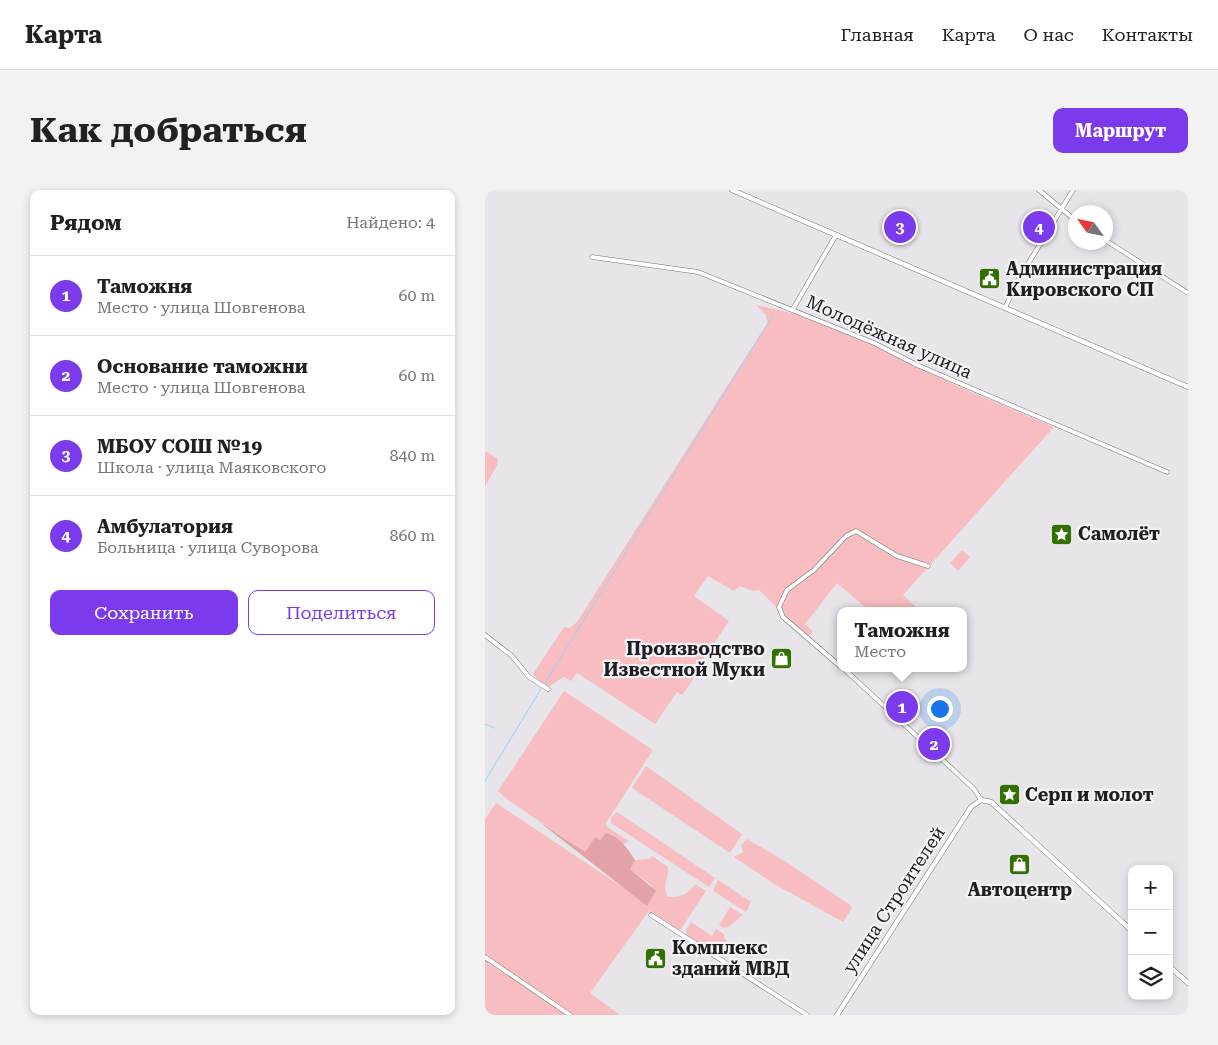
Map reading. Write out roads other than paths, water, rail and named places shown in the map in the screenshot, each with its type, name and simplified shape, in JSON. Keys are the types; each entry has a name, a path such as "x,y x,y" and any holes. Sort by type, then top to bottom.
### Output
{"street":[{"path":"732,190 1188,387"},
{"path":"1039,190 1068,214"},
{"path":"1005,308 1017,282 1073,190"},
{"path":"793,309 836,235"},
{"path":"1113,245 1188,293"},
{"name":"Молодёжная улица","path":"592,257 698,272 874,343 917,365 1167,472"},
{"path":"837,663 783,617 779,607 787,590 814,570 846,536 856,531 897,556 928,566"},
{"path":"485,635 512,656 529,677 548,689"},
{"path":"847,672 974,789 979,801 991,802 1128,927"},
{"name":"улица Строителей","path":"837,1015 971,807 979,801"},
{"path":"651,915 807,1015"},
{"path":"485,957 570,1015"},
{"path":"1173,970 1188,983"}],"waterway":[{"path":"545,683 773,315"},
{"path":"485,781 541,689"},
{"path":"485,724 495,728"}],"place":[{"name":"МБОУ СОШ №19","path":"900,227"},
{"name":"Амбулатория","path":"1039,227"},
{"name":"Администрация Кировского СП","path":"990,279"},
{"name":"Самолёт","path":"1062,534"},
{"name":"Производство Известной Муки","path":"781,659"},
{"name":"Таможня","path":"902,707"},
{"name":"Основание таможни","path":"934,744"},
{"name":"Серп и молот","path":"1009,795"},
{"name":"Автоцентр","path":"1020,865"},
{"name":"Комплекс зданий МВД","path":"656,958"}]}
